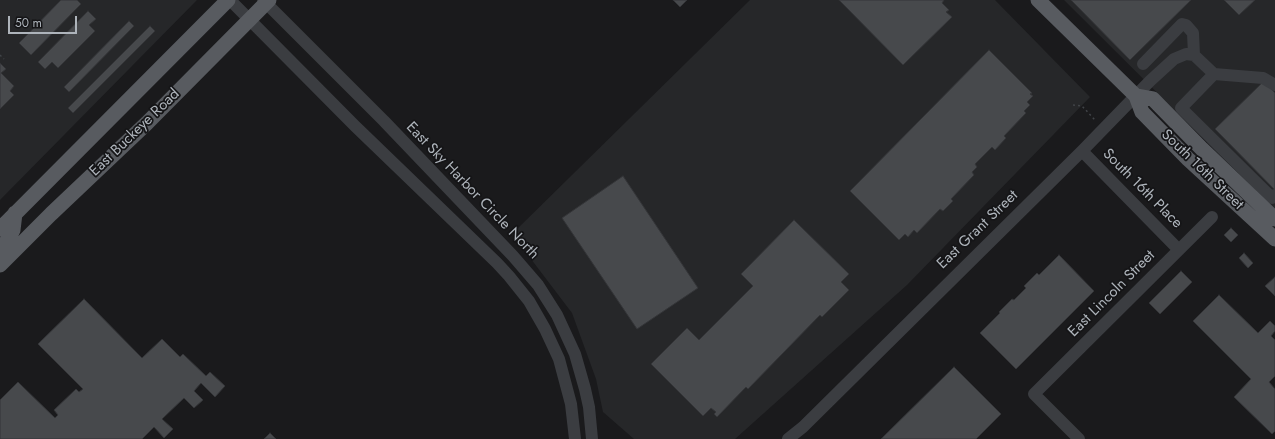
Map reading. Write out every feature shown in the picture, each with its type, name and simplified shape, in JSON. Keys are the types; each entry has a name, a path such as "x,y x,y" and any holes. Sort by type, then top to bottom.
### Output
{"main road":[{"name":"East Buckeye Road","path":"0,229 229,0"},
{"name":"South 16th Street","path":"1038,0 1136,96 1142,112 1188,159 1275,239"},
{"name":"East Buckeye Road","path":"0,265 51,214 147,123 250,20 266,1"},
{"name":"South 16th Street","path":"1136,96 1153,99 1202,149 1275,219"},
{"path":"0,250 13,230 15,213"}],"street":[{"path":"229,0 365,136 509,276 529,301 545,329 559,359 571,404 575,439"},
{"name":"East Sky Harbor Circle North","path":"266,1 384,121 513,256 538,285 557,316 575,354 589,407 592,439"},
{"path":"1143,64 1182,24 1186,25 1193,34 1194,55 1214,74 1262,78 1275,85"},
{"name":"East Grant Street","path":"788,439 803,427 1082,151 1150,81 1174,59 1186,54 1194,55"},
{"path":"1214,74 1181,108 1274,198"},
{"name":"South 16th Place","path":"1082,151 1179,250"},
{"name":"East Lincoln Street","path":"1079,439 1034,394 1212,216"}],"path":[{"path":"0,55 4,59"},
{"path":"1073,105 1082,106 1095,120"}],"shaded area":[{"path":"0,0 197,0 0,200"},
{"path":"750,0 995,0 1090,97 907,285 735,439 634,439 603,412 596,379 572,313 512,234"},
{"path":"1064,0 1275,0 1275,210"}],"building":[{"path":"61,0 77,0 81,4 31,55 19,43"},
{"path":"673,0 687,0 680,7"},
{"path":"839,0 944,0 942,3 949,10 946,12 952,17 903,65"},
{"path":"1071,0 1191,0 1130,60"},
{"path":"1224,0 1255,0 1239,15"},
{"path":"88,11 96,19 89,25 95,31 58,68 52,62 45,69 38,62"},
{"path":"129,21 134,26 69,92 64,87"},
{"path":"150,26 155,31 73,113 68,108"},
{"path":"989,50 1032,93 1030,94 1033,96 1027,102 1030,105 1024,111 1026,113 1004,136 1006,138 995,150 992,147 975,164 977,167 972,172 974,175 951,199 953,201 943,211 940,209 917,233 914,230 908,237 905,234 899,240 850,191"},
{"path":"0,63 6,69 1,73 14,86 10,91 14,95 0,109"},
{"path":"1264,81 1275,93 1275,190 1215,129"},
{"path":"623,176 698,288 637,329 562,218"},
{"path":"794,220 849,274 841,282 849,290 822,317 820,315 748,389 746,387 717,417 714,414 716,412 711,408 703,416 651,364 687,328 699,340 753,286 741,274"},
{"path":"1231,228 1238,235 1231,242 1224,235"},
{"path":"1244,253 1253,263 1248,268 1239,258"},
{"path":"1059,255 1094,291 1016,369 980,333 1012,299 1014,300 1026,288 1024,286 1037,273 1039,275"},
{"path":"1181,271 1192,282 1160,314 1149,303"},
{"path":"1275,277 1275,296 1265,286"},
{"path":"1219,295 1258,333 1270,321 1275,326 1275,331 1271,336 1275,340 1275,376 1269,382 1275,389 1275,431 1272,434 1234,397 1251,379 1193,321"},
{"path":"84,299 142,358 162,339 180,357 183,354 206,376 210,372 225,386 215,397 201,383 194,391 203,400 194,408 184,398 162,419 173,429 164,438 154,427 142,439 0,439 0,400 18,382 55,418 58,415 54,410 76,389 79,392 83,389 38,344"},
{"path":"954,367 1001,414 976,439 881,439"},
{"path":"270,433 276,439 264,439"}]}
